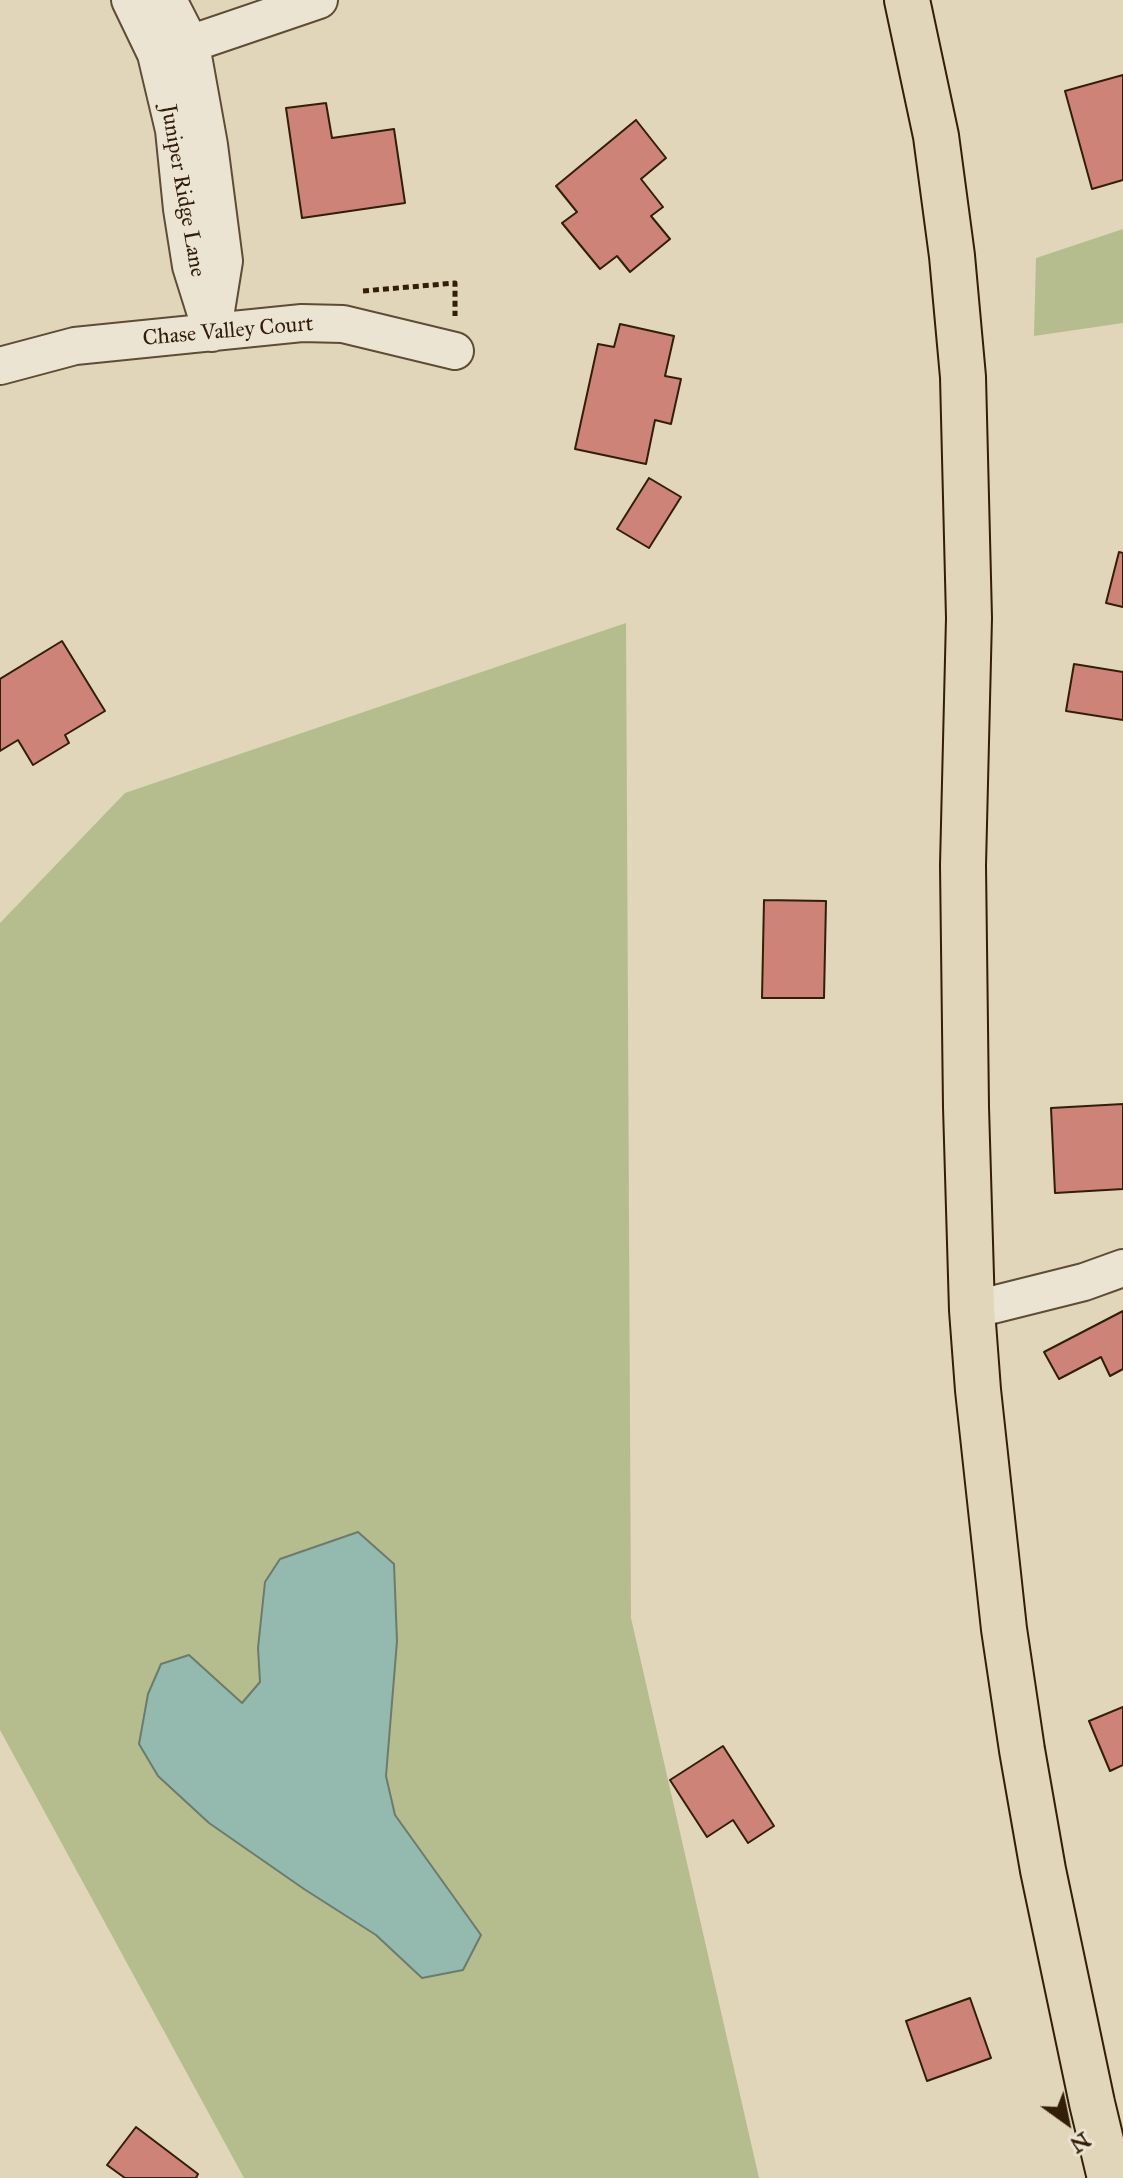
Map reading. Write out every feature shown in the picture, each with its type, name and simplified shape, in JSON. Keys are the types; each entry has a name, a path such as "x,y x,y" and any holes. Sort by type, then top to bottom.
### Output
{"main road":[{"path":"907,0 936,136 952,256 963,377 969,618 963,895 966,1107 972,1310 978,1390 1004,1629 1022,1750 1059,1948 1110,2178"}],"street":[{"name":"Juniper Ridge Lane","path":"130,0 156,54 174,130 191,266 212,333"},
{"name":"Juniper Ridge Lane","path":"168,0 191,45 209,145 224,261 212,333"},
{"path":"156,54 191,45 319,0"},
{"name":"Chase Valley Court","path":"0,366 75,346 302,323 343,324 455,351"},
{"path":"972,1310 1084,1282 1123,1268"}],"path":[{"path":"363,291 455,283 455,351"}],"green space":[{"path":"1123,229 1123,323 1034,336 1036,258"},
{"path":"626,623 631,1618 759,2178 244,2178 0,1730 0,923 125,793"}],"water":[{"path":"358,1532 394,1564 397,1641 386,1776 395,1815 481,1935 463,1970 422,1978 376,1935 209,1823 158,1776 139,1744 148,1694 161,1664 189,1655 242,1703 260,1682 258,1648 265,1582 280,1559"}],"building":[{"path":"1123,75 1123,180 1092,189 1065,91"},
{"path":"326,103 332,138 394,129 405,203 302,218 286,108"},
{"path":"636,120 666,158 641,179 663,207 651,216 670,239 630,272 617,256 600,269 562,223 577,212 556,186"},
{"path":"620,324 674,336 665,376 681,379 671,424 655,420 646,464 575,449 598,344 614,347"},
{"path":"649,478 681,497 649,548 617,529"},
{"path":"1119,552 1123,553 1123,607 1106,603"},
{"path":"62,641 105,711 65,735 69,743 33,765 18,740 0,751 0,679"},
{"path":"1074,664 1123,672 1123,720 1066,711"},
{"path":"764,900 826,901 824,998 762,998"},
{"path":"1123,1104 1123,1189 1055,1193 1051,1108"},
{"path":"1123,1311 1123,1369 1110,1376 1101,1357 1059,1379 1044,1352"},
{"path":"1123,1707 1123,1765 1110,1771 1089,1721"},
{"path":"723,1746 774,1826 748,1843 733,1820 707,1837 670,1780"},
{"path":"970,1998 991,2058 927,2081 906,2021"},
{"path":"136,2127 198,2174 196,2178 125,2178 107,2165"}]}
